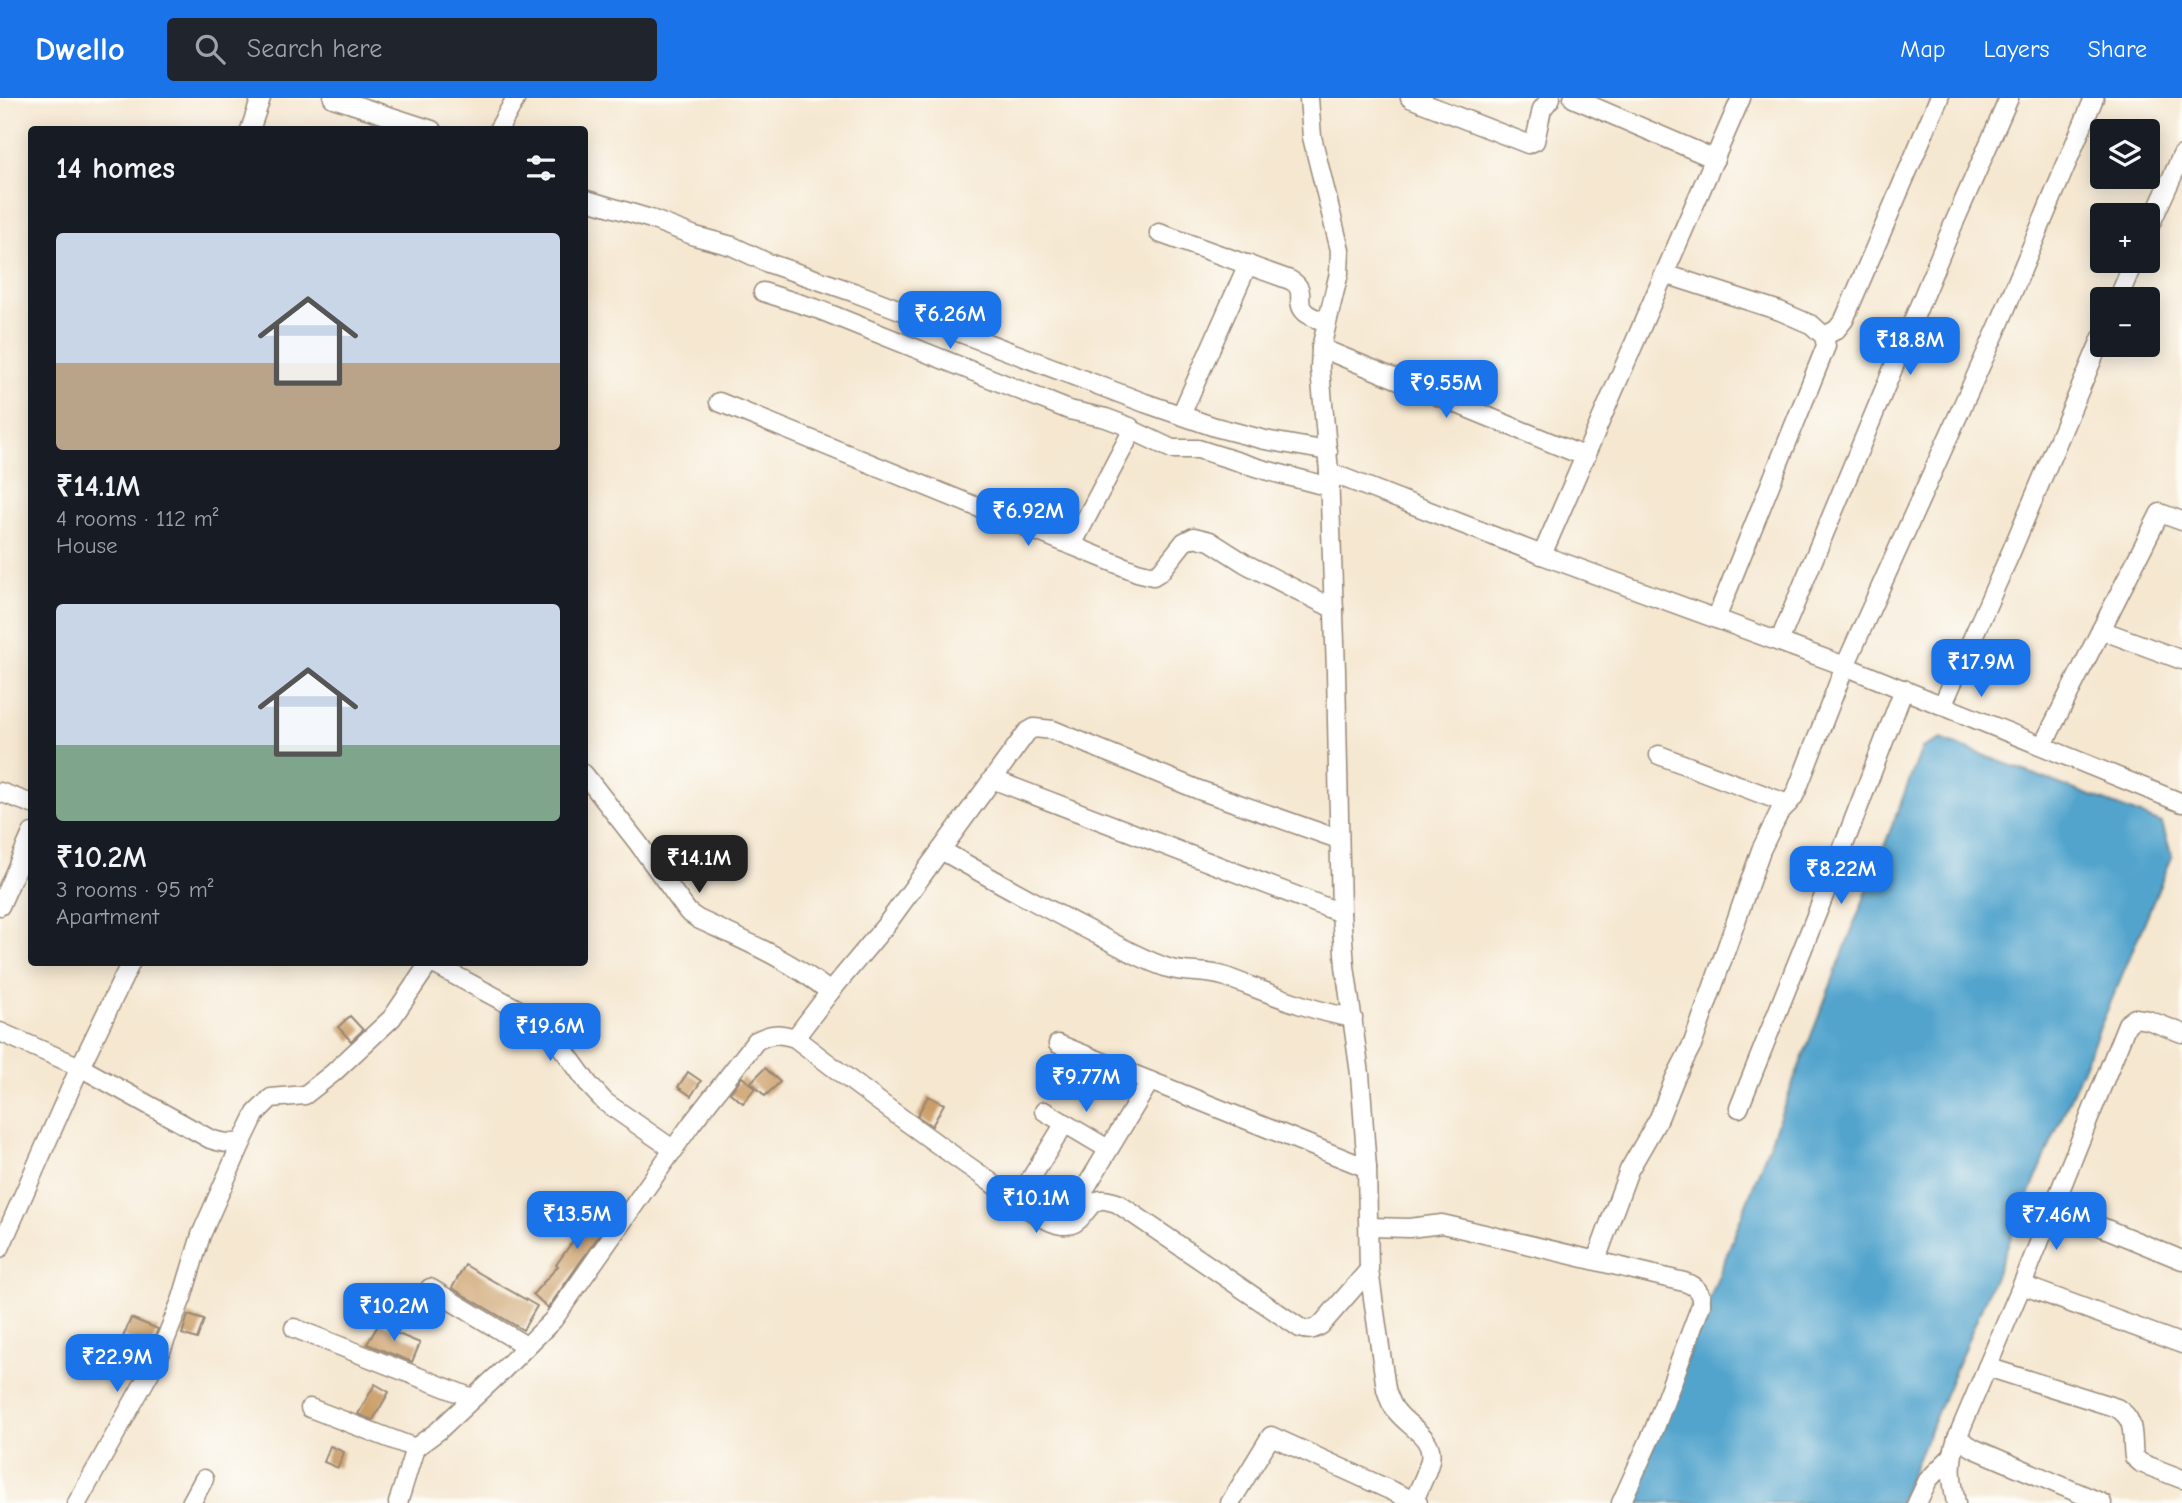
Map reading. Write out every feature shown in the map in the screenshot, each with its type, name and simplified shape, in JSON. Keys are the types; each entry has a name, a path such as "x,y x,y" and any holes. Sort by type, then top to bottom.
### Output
{"street":[{"path":"251,126 261,98"},
{"path":"332,98 420,126"},
{"path":"500,126 516,98"},
{"path":"1230,1503 1271,1436 1416,1502 1431,1457 1427,1441 1391,1405 1386,1389 1368,1270 1367,1168 1360,1074 1345,966 1341,913 1328,452 1320,369 1321,348 1339,273 1340,250 1312,137 1309,98"},
{"path":"1410,98 1528,144 1535,141 1542,109 1551,98"},
{"path":"1573,98 1715,159"},
{"path":"1542,555 1741,98"},
{"path":"1824,336 1836,330 1844,320 1938,98"},
{"path":"1779,642 1947,239 2009,98"},
{"path":"1596,1260 1629,1170 1659,1118 1675,1078 1693,1044 1762,850 1779,813 1797,790 1845,666 1998,327 2094,98"},
{"path":"2160,203 2182,155"},
{"path":"588,201 732,246 768,263 1215,427 1328,452"},
{"path":"1159,233 1298,284 1301,289 1301,307 1305,313 1327,322"},
{"path":"1181,415 1248,264"},
{"path":"1665,274 1780,311 1812,325 1824,336 1826,346 1716,619"},
{"path":"763,292 820,310 1069,410 1125,424 1172,449 1198,449 1329,480 1542,555 1845,666 2182,803"},
{"path":"1321,348 1586,457"},
{"path":"1942,704 2011,552 2094,357"},
{"path":"719,402 1153,576 1161,571 1184,542 1194,537 1210,541 1246,564 1334,609"},
{"path":"1072,545 1132,430"},
{"path":"2043,745 2160,513 2182,521"},
{"path":"2101,630 2182,660"},
{"path":"1739,1108 1904,689"},
{"path":"795,1038 886,925 1027,732 1034,728 1053,730 1199,790 1338,839"},
{"path":"1659,755 1788,804"},
{"path":"588,779 688,912 778,956 808,974 830,992"},
{"path":"992,779 1341,913"},
{"path":"0,792 28,802"},
{"path":"0,906 28,842"},
{"path":"941,850 1027,899 1168,968 1224,976 1293,1004 1353,1018"},
{"path":"0,1248 80,1067 129,966"},
{"path":"77,1503 159,1356 183,1298 201,1236 245,1131 256,1113 271,1098 306,1095 332,1073 392,1017 427,966"},
{"path":"437,966 538,1020 605,1102 674,1150"},
{"path":"1956,1503 1950,1475 1951,1457 1957,1438 2127,1024 2136,1018 2182,1033"},
{"path":"0,1032 80,1067 211,1139 223,1143 242,1142"},
{"path":"398,1503 415,1448 438,1431 553,1320 674,1150 756,1041 769,1034 795,1038 1017,1201 1054,1223 1063,1225 1081,1220 1093,1204 1101,1199 1117,1203 1288,1320 1308,1330 1314,1330 1321,1325 1368,1270"},
{"path":"1058,1045 1367,1168"},
{"path":"1063,1225 1150,1081"},
{"path":"1044,1111 1108,1149"},
{"path":"1017,1201 1065,1124"},
{"path":"2053,1207 2182,1260"},
{"path":"1369,1227 1409,1228 1442,1224 1693,1285 1702,1297 1701,1305 1654,1430 1621,1503"},
{"path":"2022,1285 2182,1344"},
{"path":"429,1288 526,1346"},
{"path":"294,1328 472,1398"},
{"path":"1987,1367 2117,1408 2127,1414 2132,1424 2134,1457 2141,1463 2182,1479"},
{"path":"310,1408 415,1448"},
{"path":"1957,1438 1983,1452 2102,1503"},
{"path":"1917,1503 1928,1480 1951,1457"},
{"path":"191,1503 204,1479"}],"water":[{"path":"1941,739 2162,823 2172,857 1899,1503 1631,1503 1922,748"}],"building":[{"path":"350,1016 363,1030 351,1041 338,1027"},
{"path":"765,1068 780,1082 765,1096 751,1082"},
{"path":"688,1072 701,1081 691,1096 678,1087"},
{"path":"742,1077 755,1088 743,1103 730,1093"},
{"path":"928,1096 944,1104 932,1126 917,1116"},
{"path":"606,1194 621,1204 548,1308 533,1294 558,1266 556,1265"},
{"path":"465,1265 537,1306 523,1330 452,1288"},
{"path":"188,1315 204,1320 197,1339 182,1334"},
{"path":"131,1318 158,1329 150,1349 123,1337"},
{"path":"380,1322 394,1330 393,1332 420,1343 412,1362 367,1344"},
{"path":"375,1384 389,1392 373,1420 358,1414"},
{"path":"330,1446 344,1452 338,1468 324,1462"}]}
